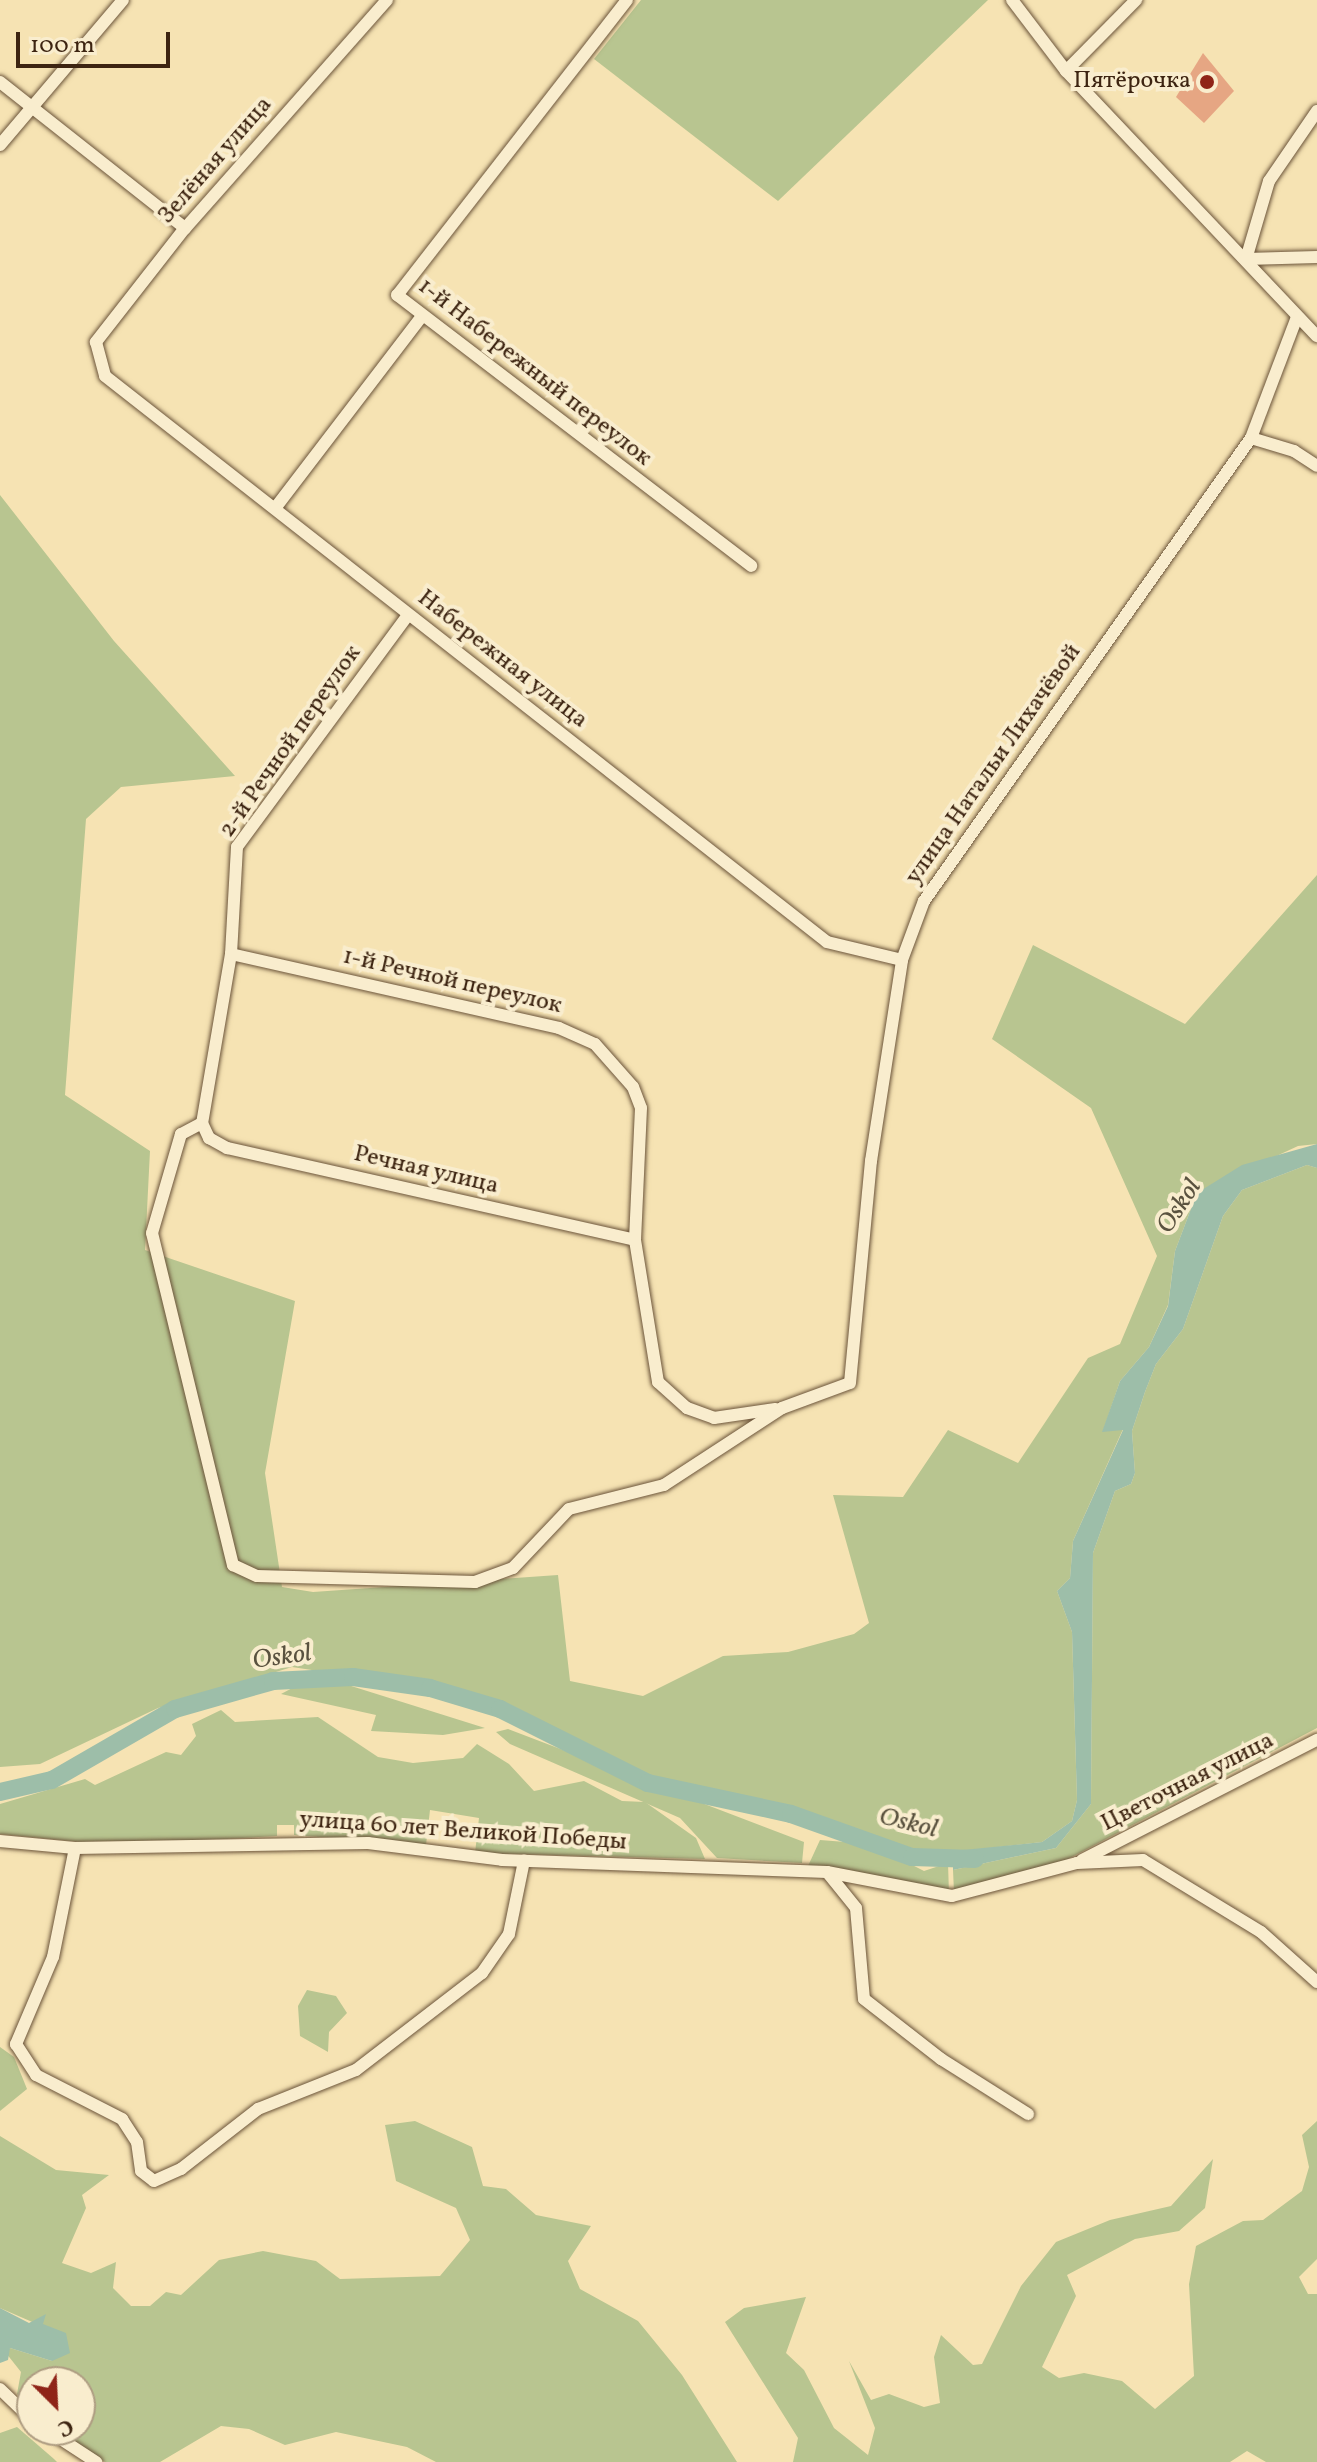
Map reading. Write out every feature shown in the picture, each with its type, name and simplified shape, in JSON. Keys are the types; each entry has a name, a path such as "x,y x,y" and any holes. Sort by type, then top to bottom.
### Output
{"street":[{"path":"0,145 123,0"},
{"name":"Зелёная улица","path":"97,359 96,342 185,228 387,0"},
{"name":"1-й Набережный переулок","path":"627,0 397,295 751,566"},
{"path":"1012,0 1066,71 1317,336"},
{"path":"1066,71 1136,0"},
{"path":"0,82 185,228"},
{"path":"1246,259 1269,181 1317,111"},
{"path":"1246,259 1317,257"},
{"path":"276,507 422,316"},
{"name":"улица Натальи Лихачёвой","path":"782,1408 850,1383 871,1161 902,960 924,901 1251,438 1297,317"},
{"name":"Набережная улица","path":"97,359 105,376 276,507 408,615 827,942 902,960"},
{"path":"1251,438 1294,451 1317,466"},
{"name":"2-й Речной переулок","path":"202,1123 231,954 237,847 408,615"},
{"name":"1-й Речной переулок","path":"231,954 559,1028 595,1044 633,1087 641,1108 635,1240 658,1382 687,1408 714,1418 782,1408"},
{"path":"202,1123 181,1134 152,1233 233,1565 257,1576 303,1581 475,1582 513,1568 569,1509 664,1485 782,1408"},
{"name":"Речная улица","path":"202,1123 209,1138 227,1148 635,1240"},
{"name":"Цветочная улица","path":"1077,1863 1317,1740"},
{"path":"1134,1835 1143,1860 1261,1932 1316,1981"},
{"name":"улица 60 лет Великой Победы","path":"0,1841 75,1848 354,1843 524,1861 827,1872 952,1896 1077,1863 1143,1860"},
{"path":"75,1848 53,1957 16,2044 36,2075 122,2119 137,2142 141,2171 154,2181 181,2169 258,2109 356,2070 482,1973 509,1934 524,1861"},
{"path":"827,1872 856,1908 864,1999 941,2059 1028,2114"},
{"path":"0,2389 16,2404"},
{"path":"72,2446 96,2462"}],"green space":[{"path":"641,0 988,0 778,201 594,59"},
{"path":"0,495 114,641 235,776 121,787 86,819 65,1095 150,1151 145,1250 295,1301 265,1473 282,1587 313,1592 558,1575 570,1681 643,1696 723,1656 788,1652 854,1634 869,1623 833,1495 903,1497 948,1430 1018,1463 1088,1358 1120,1344 1157,1256 1091,1108 992,1039 1033,945 1185,1024 1317,875 1317,1144 1298,1146 1197,1193 1175,1251 1168,1305 1149,1347 1120,1381 1103,1431 1123,1429 1073,1541 1070,1578 1057,1591 1072,1632 1077,1800 1072,1821 1042,1842 912,1857 791,1814 648,1783 500,1709 430,1688 292,1667 158,1708 40,1764 0,1767"},
{"path":"1307,1165 1317,1168 1317,1728 1047,1870 954,1892 953,1870 1056,1848 1091,1804 1093,1553 1115,1491 1131,1484 1135,1473 1132,1431 1145,1392 1156,1364 1183,1329 1223,1216 1242,1190"},
{"path":"298,1685 348,1685 485,1728 443,1735 371,1731 376,1715 281,1694"},
{"path":"221,1710 235,1722 318,1717 378,1757 413,1763 463,1758 477,1744 509,1764 534,1791 584,1781 622,1801 645,1802 696,1838 705,1859 475,1853 479,1818 430,1810 426,1845 294,1835 294,1825 277,1825 277,1836 207,1840 81,1842 0,1834 0,1804 85,1779 95,1785 166,1752 181,1755 196,1736 192,1724"},
{"path":"508,1729 804,1842 802,1863 717,1858 680,1818 510,1744 496,1732"},
{"path":"820,1840 871,1844 924,1871 948,1863 949,1894 918,1896 808,1866"},
{"path":"307,1990 336,1996 347,2013 329,2032 328,2052 300,2036 298,2006"},
{"path":"0,2047 14,2057 27,2089 0,2111"},
{"path":"415,2121 472,2147 483,2186 506,2189 536,2215 591,2226 568,2261 580,2289 638,2321 682,2375 737,2462 436,2462 407,2447 336,2432 285,2445 249,2429 221,2426 160,2462 105,2462 82,2446 96,2446 96,2366 16,2366 6,2353 10,2348 52,2361 53,2331 0,2308 0,2136 56,2170 109,2175 82,2195 86,2208 62,2263 91,2273 116,2262 113,2288 131,2306 150,2306 166,2292 181,2295 219,2260 263,2251 316,2261 340,2279 440,2276 470,2240 456,2208 396,2181 385,2125"},
{"path":"1317,2121 1317,2259 1299,2277 1308,2294 1317,2294 1317,2462 1266,2462 1247,2451 1230,2462 793,2462 798,2438 725,2322 744,2308 806,2297 786,2353 804,2370 834,2428 868,2455 875,2428 849,2361 871,2400 889,2394 924,2407 940,2403 934,2357 941,2335 973,2365 982,2364 1021,2286 1056,2242 1110,2220 1171,2206 1213,2159 1205,2208 1179,2231 1135,2239 1067,2275 1076,2296 1042,2367 1059,2378 1084,2373 1122,2381 1155,2409 1194,2376 1189,2284 1196,2246 1243,2221 1263,2220 1302,2191 1309,2167 1302,2135"},
{"path":"16,2427 16,2446 39,2446 57,2462 0,2462 0,2433"}],"shaded area":[{"path":"1317,1144 1317,1168 1307,1165 1242,1190 1223,1216 1183,1329 1156,1364 1145,1392 1132,1431 1135,1473 1131,1484 1115,1491 1093,1553 1091,1804 1056,1848 953,1870 953,1851 1042,1842 1072,1821 1077,1800 1072,1632 1057,1591 1070,1578 1073,1541 1123,1430 1102,1432 1120,1381 1149,1347 1168,1306 1175,1251 1197,1193 1242,1165"},
{"path":"0,2308 29,2323 46,2314 43,2324 66,2333 70,2353 52,2361 10,2348 8,2360 0,2363"}],"building":[{"name":"Пятёрочка","path":"1203,53 1234,91 1204,123 1176,97"}],"waterway":[{"name":"Oskol","path":"0,1792 52,1780 175,1709 273,1681 353,1677 430,1688 500,1709 648,1783 791,1814 912,1857 975,1859"}],"place":[{"name":"Пятёрочка","path":"1207,82"}]}
